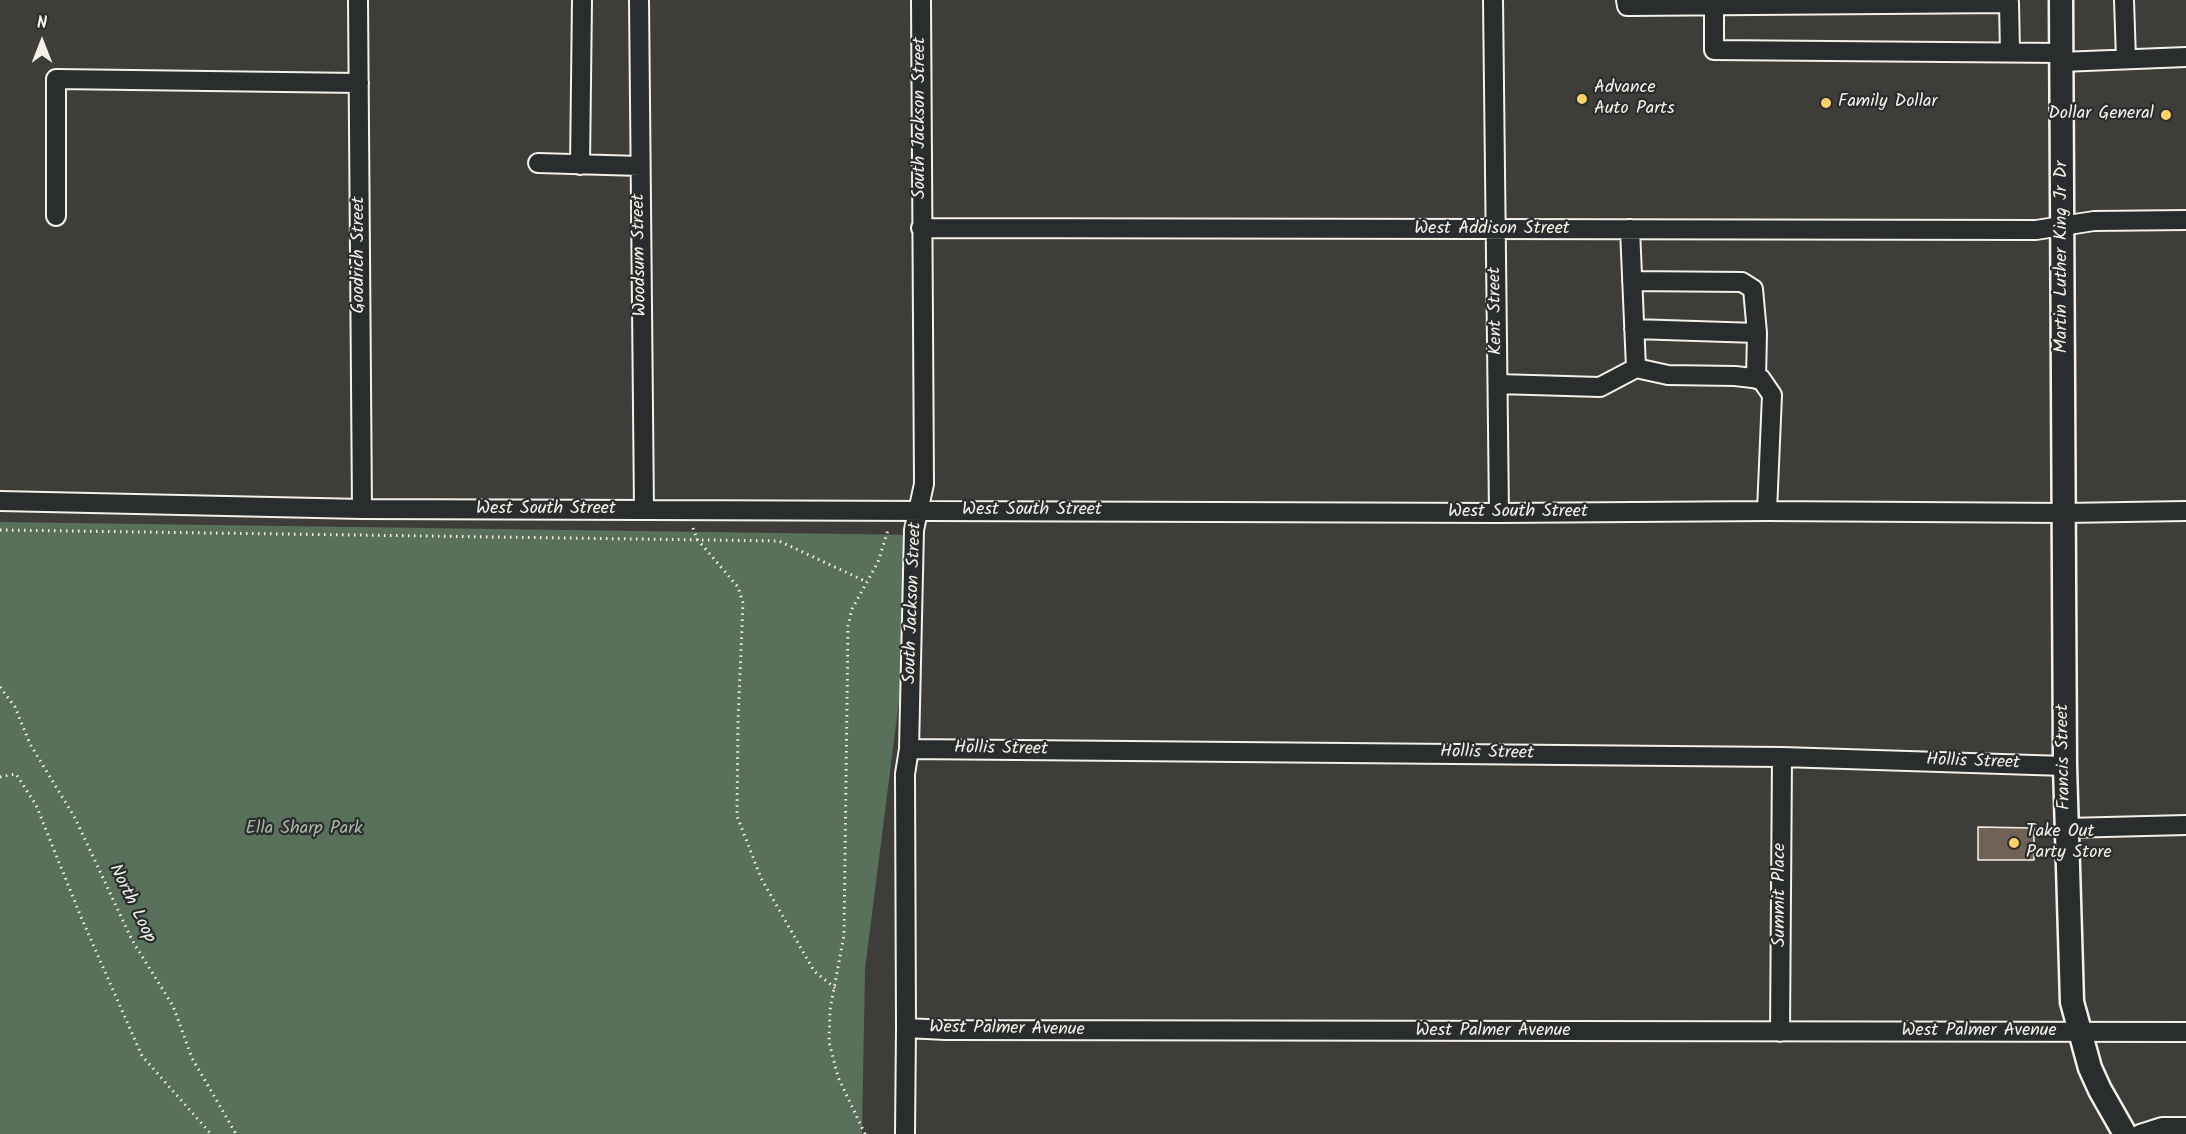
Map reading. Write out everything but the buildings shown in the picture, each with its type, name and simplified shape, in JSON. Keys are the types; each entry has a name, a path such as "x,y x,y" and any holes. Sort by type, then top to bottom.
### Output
{"main road":[{"name":"Martin Luther King Jr Dr","path":"2061,0 2064,513"},
{"name":"Francis Street","path":"2064,513 2066,828 2072,1002 2090,1068 2125,1134"}],"street":[{"name":"Goodrich Street","path":"358,0 362,509"},
{"path":"580,165 582,0"},
{"name":"Woodsum Street","path":"639,0 644,510"},
{"name":"South Jackson Street","path":"905,1134 905,774 909,749 914,530 924,484 921,0"},
{"name":"Kent Street","path":"1493,0 1499,513"},
{"path":"1626,0 1626,6 1714,3 2009,3 2010,52"},
{"path":"2124,0 2126,59"},
{"path":"1714,3 1714,50 2010,52 2061,57 2126,59 2186,57"},
{"path":"56,216 56,79 359,83"},
{"path":"538,163 640,166"},
{"name":"West Addison Street","path":"921,228 2036,230 2094,221 2186,220"},
{"path":"1630,229 1636,368"},
{"path":"1632,281 1742,282 1753,289 1756,379"},
{"path":"1634,329 1756,333"},
{"path":"1498,384 1600,387 1636,368 1668,375 1734,376 1761,379 1772,395 1767,511"},
{"name":"West South Street","path":"0,501 362,509 687,511 1499,513 2186,511"},
{"name":"Hollis Street","path":"909,749 1782,757 2065,766"},
{"name":"Summit Place","path":"1780,1032 1782,757"},
{"path":"2066,828 2186,825"},
{"name":"West Palmer Avenue","path":"906,1028 946,1030 2186,1032"},
{"path":"2140,1134 2162,1127 2186,1127"}],"path":[{"path":"687,511 697,539 738,587 743,603 737,816 761,878 802,950 814,971 835,988"},
{"path":"0,530 779,541 867,582"},
{"path":"865,1134 838,1077 829,1042 830,1010 844,935 848,626 852,609 878,561 888,530"},
{"name":"North Loop","path":"0,687 15,707 30,744 75,818 132,940 173,1006 192,1058 236,1134"},
{"path":"0,777 16,774 36,805 81,917 142,1056 212,1134"}],"green space":[{"name":"Ella Sharp Park","path":"0,522 920,535 865,969 862,1134 0,1134"}],"place":[{"name":"Advance Auto Parts","path":"1582,99"},
{"name":"Family Dollar","path":"1826,103"},
{"name":"Dollar General","path":"2166,115"},
{"name":"Take Out Party Store","path":"2014,843"}]}
